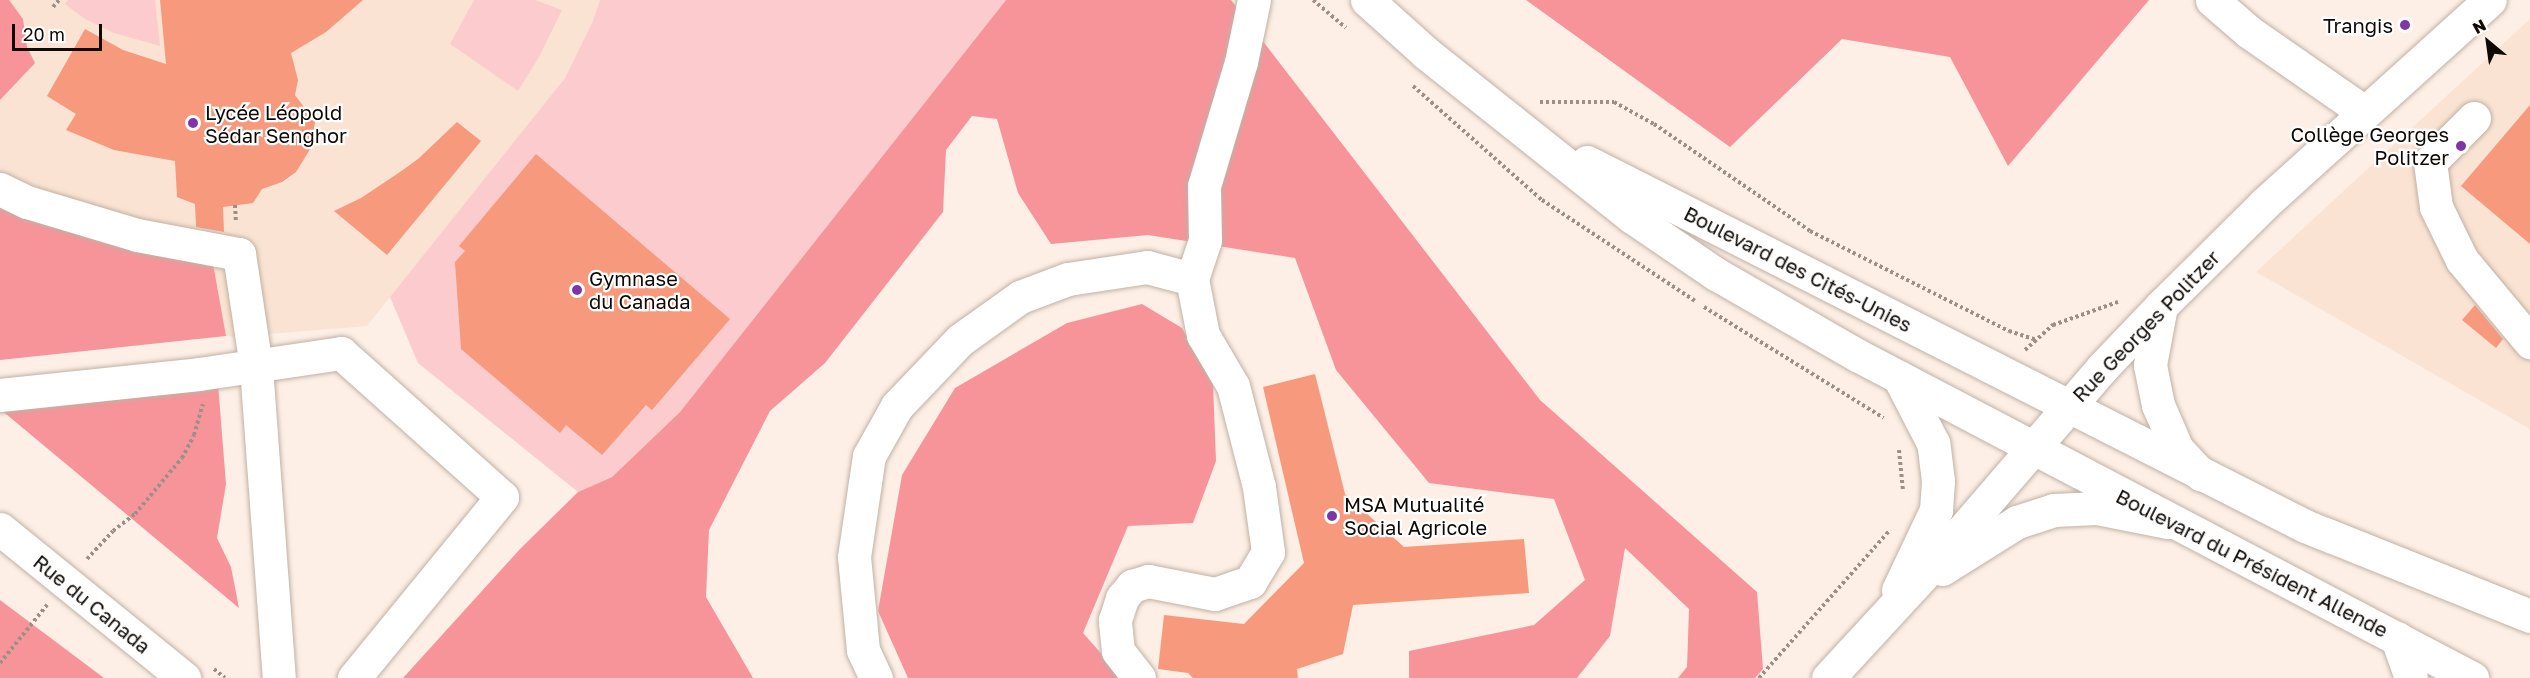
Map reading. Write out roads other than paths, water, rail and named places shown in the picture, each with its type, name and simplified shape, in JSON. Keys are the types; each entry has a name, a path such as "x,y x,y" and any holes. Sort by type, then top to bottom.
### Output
{"street":[{"path":"1139,678 1118,651 1115,620 1122,598 1132,586 1148,581 1215,594 1250,582 1268,552 1259,488 1233,386 1203,335 1192,279 1204,240 1204,186 1241,62 1254,0"},
{"name":"Boulevard des Cités-Unies","path":"1367,0 1426,53 1528,116 2005,375 2069,406"},
{"path":"2212,0 2249,32 2364,111"},
{"name":"Rue Georges Politzer","path":"1828,678 2069,406 2161,306 2264,204 2364,111 2490,0"},
{"name":"Boulevard des Cités-Unies","path":"1528,116 1632,217 1716,274 1899,377 2033,448"},
{"path":"2474,118 2430,162 2436,207 2462,260 2530,342"},
{"path":"0,189 27,202 137,235 240,254 256,367 279,678"},
{"path":"876,678 863,650 854,557 869,456 897,406 960,340 1020,297 1068,279 1147,267 1192,279"},
{"path":"2161,306 2150,365 2158,405 2177,449 2203,476"},
{"path":"0,395 256,367 341,353 502,497 354,678"},
{"path":"1887,614 1936,510 1938,462 1933,443 1899,377"},
{"path":"2069,406 2305,526 2530,616"},
{"name":"Boulevard du Président Allende","path":"2033,448 2186,526 2472,678"},
{"path":"1887,614 1944,568 2017,522 2054,510 2097,508 2186,526"},
{"name":"Rue du Canada","path":"0,529 184,678"},
{"path":"2397,638 2411,678"}],"place":[{"name":"Trangis","path":"2405,25"},
{"name":"Lycée Léopold Sédar Senghor","path":"193,123"},
{"name":"Collège Georges Politzer","path":"2461,146"},
{"name":"Gymnase du Canada","path":"577,290"},
{"name":"MSA Mutualité Social Agricole","path":"1332,516"}]}
